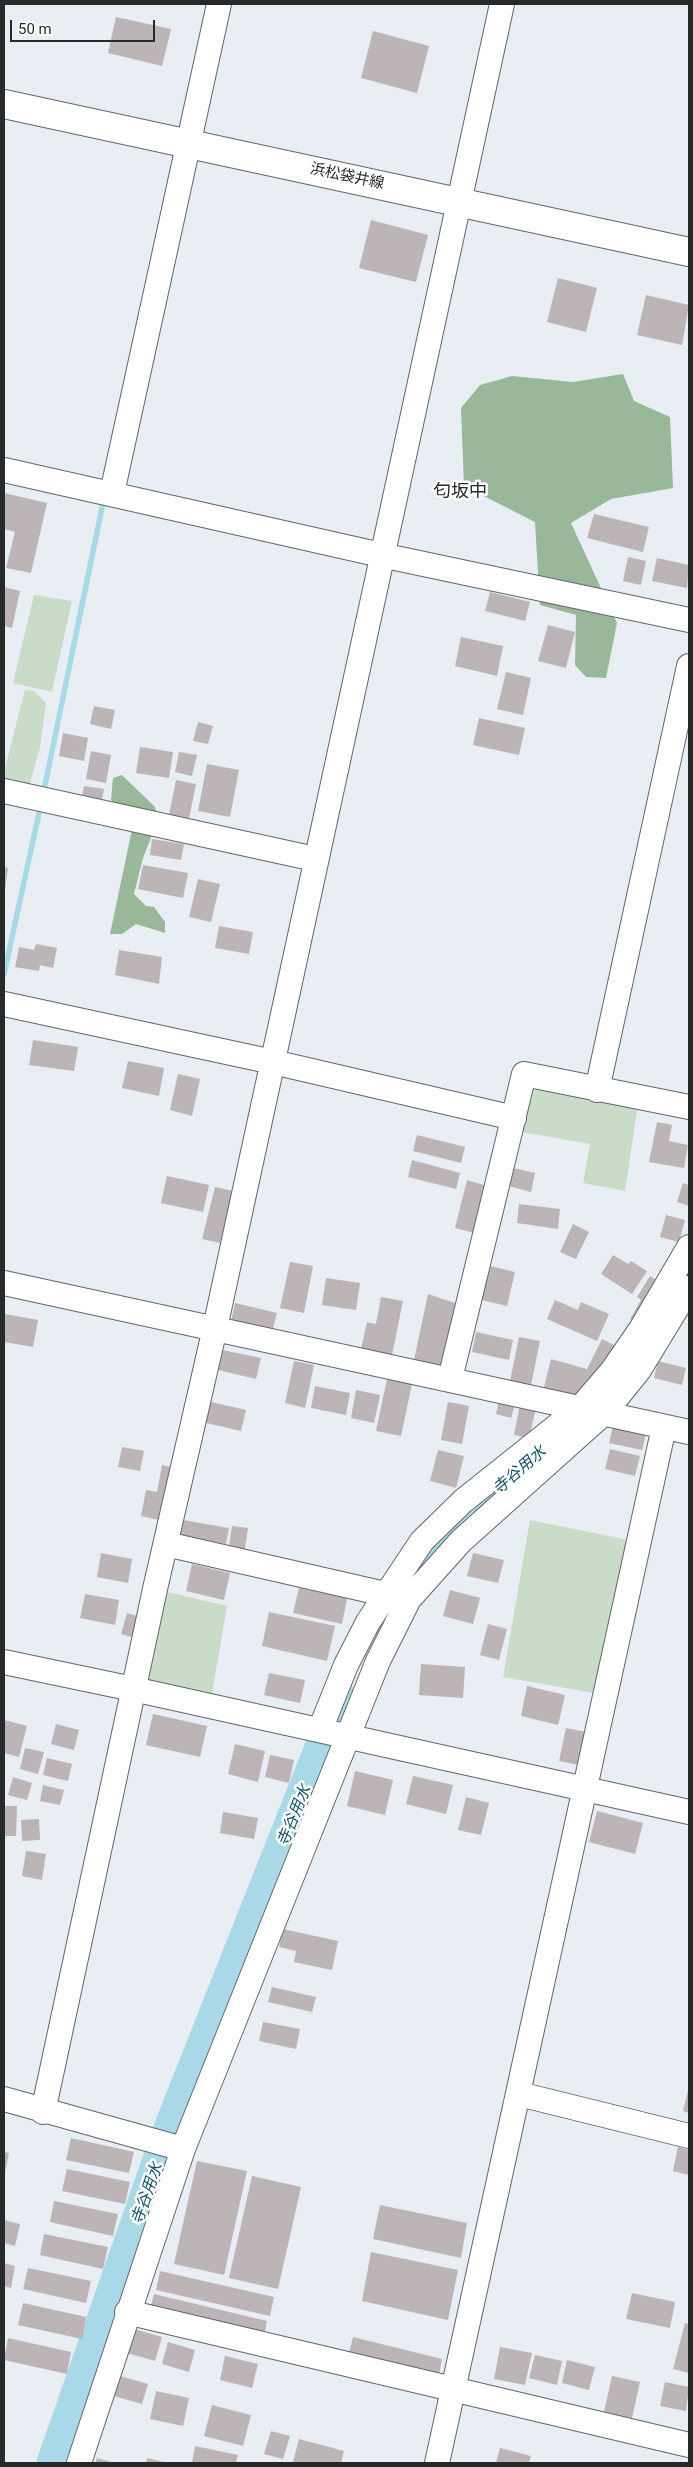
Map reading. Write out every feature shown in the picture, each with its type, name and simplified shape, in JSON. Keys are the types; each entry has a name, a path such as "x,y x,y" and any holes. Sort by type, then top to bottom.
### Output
{"main road":[{"name":"浜松袋井線","path":"4,104 689,252"}],"street":[{"path":"112,493 219,4"},
{"path":"44,2112 133,1689 215,1328 381,555 502,4"},
{"path":"4,470 381,555 689,620"},
{"path":"597,1090 689,666"},
{"path":"4,791 316,859"},
{"path":"4,1004 273,1062 514,1118"},
{"path":"450,1379 524,1074 689,1107"},
{"path":"320,1730 346,1665 385,1594 422,1541 463,1501 581,1407 612,1371 641,1329 689,1247"},
{"path":"4,1283 605,1412 689,1432"},
{"path":"79,2463 127,2312 183,2149 378,1660 409,1599 461,1541 605,1412 639,1370 689,1288"},
{"path":"437,2463 664,1426"},
{"path":"166,1544 409,1599"},
{"path":"4,1662 349,1736 689,1812"},
{"path":"519,2094 689,2136"},
{"path":"4,2100 183,2149"},
{"path":"127,2312 689,2445"}],"green space":[{"path":"623,374 634,401 670,417 673,488 611,499 571,523 617,623 606,678 586,677 575,665 576,615 540,605 535,522 464,486 461,408 480,385 512,376 573,382"},
{"path":"34,595 72,601 52,692 13,683"},
{"path":"25,690 34,691 46,703 40,747 28,790 4,785 4,772"},
{"path":"122,775 155,807 158,820 143,858 134,894 146,906 154,907 165,922 165,933 136,924 122,934 110,934 134,820 111,800 113,778"},
{"path":"524,1074 639,1097 625,1191 583,1183 590,1144 511,1130"},
{"path":"530,1520 633,1541 605,1695 503,1677"},
{"path":"155,1589 227,1606 210,1706 133,1689"}],"building":[{"path":"116,17 171,29 162,66 108,53"},
{"path":"373,31 429,46 417,93 361,78"},
{"path":"371,220 428,235 416,282 359,268"},
{"path":"558,278 597,288 586,332 547,322"},
{"path":"646,295 689,305 682,345 637,335"},
{"path":"4,493 47,503 31,573 6,568 15,532 4,529"},
{"path":"594,514 649,527 643,552 587,538"},
{"path":"628,557 646,561 641,585 623,581"},
{"path":"657,558 689,565 687,588 652,581"},
{"path":"4,587 20,591 12,628 4,626"},
{"path":"490,592 530,602 525,621 485,611"},
{"path":"548,625 575,632 566,668 538,661"},
{"path":"461,637 503,646 497,676 455,666"},
{"path":"506,672 531,678 523,715 497,709"},
{"path":"94,706 115,710 111,729 90,724"},
{"path":"479,718 525,728 519,755 473,745"},
{"path":"198,722 213,726 208,744 193,741"},
{"path":"63,733 88,738 84,761 59,756"},
{"path":"140,747 173,752 169,778 136,773"},
{"path":"91,751 111,755 106,783 86,779"},
{"path":"179,752 197,755 192,776 175,772"},
{"path":"207,764 239,770 230,817 198,811"},
{"path":"176,780 196,784 188,824 168,820"},
{"path":"84,786 104,789 101,805 81,801"},
{"path":"152,839 184,844 181,860 150,855"},
{"path":"143,865 188,873 183,898 138,889"},
{"path":"4,867 8,868 5,889 4,889"},
{"path":"198,879 220,884 211,922 189,917"},
{"path":"219,926 253,932 249,954 215,948"},
{"path":"36,944 57,948 53,968 40,965 39,971 15,967 19,947 34,950"},
{"path":"119,950 162,957 159,984 115,975"},
{"path":"33,1040 78,1047 74,1071 29,1065"},
{"path":"128,1061 164,1068 159,1096 122,1088"},
{"path":"178,1074 200,1079 192,1116 170,1110"},
{"path":"657,1122 672,1125 669,1141 688,1145 684,1168 649,1162"},
{"path":"417,1135 465,1147 461,1163 413,1151"},
{"path":"412,1160 460,1173 456,1189 408,1177"},
{"path":"513,1168 535,1173 531,1192 509,1186"},
{"path":"167,1176 209,1185 203,1212 161,1203"},
{"path":"467,1180 487,1186 475,1233 455,1228"},
{"path":"683,1183 689,1185 689,1206 677,1202"},
{"path":"215,1187 233,1191 220,1243 202,1239"},
{"path":"519,1204 560,1209 558,1229 517,1223"},
{"path":"666,1215 685,1220 679,1242 660,1237"},
{"path":"573,1224 589,1232 576,1259 560,1252"},
{"path":"613,1255 628,1264 631,1261 647,1271 632,1294 601,1274"},
{"path":"290,1262 313,1266 304,1313 280,1308"},
{"path":"486,1265 515,1272 507,1306 478,1299"},
{"path":"650,1276 662,1284 638,1323 630,1319 641,1300 637,1297"},
{"path":"326,1278 360,1283 356,1310 322,1305"},
{"path":"428,1294 461,1305 446,1366 414,1360"},
{"path":"381,1297 403,1301 392,1355 361,1349 367,1322 376,1324"},
{"path":"555,1300 578,1310 581,1302 609,1314 597,1341 547,1319"},
{"path":"235,1303 277,1313 272,1332 231,1322"},
{"path":"5,1314 38,1320 33,1347 4,1342"},
{"path":"476,1332 513,1340 509,1360 472,1352"},
{"path":"519,1337 540,1341 530,1390 509,1386"},
{"path":"602,1339 622,1349 576,1399 543,1391 551,1359 587,1369"},
{"path":"222,1350 261,1358 256,1379 218,1370"},
{"path":"294,1361 314,1365 305,1408 285,1403"},
{"path":"658,1361 686,1368 682,1385 654,1378"},
{"path":"387,1379 412,1384 401,1436 376,1431"},
{"path":"315,1386 350,1393 346,1415 311,1408"},
{"path":"356,1390 380,1395 374,1423 351,1418"},
{"path":"499,1400 515,1404 511,1418 496,1414"},
{"path":"207,1401 246,1410 241,1431 202,1422"},
{"path":"448,1402 469,1406 462,1444 441,1440"},
{"path":"520,1405 536,1408 529,1438 514,1435"},
{"path":"614,1422 647,1430 642,1450 609,1443"},
{"path":"122,1447 144,1451 140,1471 118,1467"},
{"path":"610,1449 640,1456 635,1476 605,1469"},
{"path":"438,1450 464,1456 456,1488 430,1481"},
{"path":"162,1465 175,1468 164,1521 141,1516 146,1490 157,1492"},
{"path":"183,1520 229,1528 226,1544 181,1536"},
{"path":"232,1526 248,1528 244,1555 228,1552"},
{"path":"101,1553 132,1559 128,1583 97,1577"},
{"path":"473,1553 504,1560 498,1583 467,1576"},
{"path":"192,1564 230,1573 224,1600 186,1591"},
{"path":"299,1588 347,1598 342,1624 293,1613"},
{"path":"450,1590 480,1598 473,1624 443,1616"},
{"path":"85,1594 119,1600 115,1625 80,1618"},
{"path":"269,1612 335,1626 327,1661 262,1646"},
{"path":"127,1613 141,1617 135,1638 121,1634"},
{"path":"488,1624 507,1629 499,1660 480,1655"},
{"path":"421,1664 465,1667 463,1698 419,1695"},
{"path":"269,1673 305,1680 300,1703 264,1695"},
{"path":"527,1686 565,1695 558,1725 521,1716"},
{"path":"153,1714 207,1726 200,1757 146,1745"},
{"path":"4,1720 27,1726 19,1757 4,1753"},
{"path":"56,1724 79,1730 74,1750 51,1744"},
{"path":"566,1728 586,1732 579,1765 559,1761"},
{"path":"235,1744 265,1751 258,1782 228,1774"},
{"path":"25,1748 44,1752 38,1774 20,1769"},
{"path":"270,1755 294,1760 289,1783 265,1777"},
{"path":"47,1758 72,1764 68,1781 43,1775"},
{"path":"355,1771 393,1780 385,1815 347,1806"},
{"path":"413,1776 453,1785 446,1814 406,1804"},
{"path":"13,1777 32,1783 27,1800 8,1795"},
{"path":"43,1785 64,1790 60,1805 40,1801"},
{"path":"466,1797 489,1803 481,1835 458,1830"},
{"path":"4,1806 17,1806 16,1836 4,1836"},
{"path":"597,1811 643,1823 635,1854 589,1842"},
{"path":"223,1812 258,1818 254,1839 220,1833"},
{"path":"39,1819 40,1840 22,1841 21,1820"},
{"path":"26,1851 46,1854 42,1880 22,1876"},
{"path":"283,1929 338,1941 332,1970 294,1962 296,1951 279,1947"},
{"path":"272,1987 316,1997 312,2012 268,2002"},
{"path":"263,2022 300,2029 296,2049 259,2041"},
{"path":"689,2087 689,2113 683,2111"},
{"path":"71,2138 134,2152 129,2173 66,2160"},
{"path":"678,2147 689,2150 689,2175 673,2171"},
{"path":"4,2152 9,2153 5,2173 4,2173"},
{"path":"197,2161 247,2171 224,2275 174,2264"},
{"path":"67,2169 130,2182 125,2204 62,2191"},
{"path":"252,2176 301,2187 278,2289 229,2278"},
{"path":"54,2201 118,2214 113,2236 50,2222"},
{"path":"380,2205 467,2223 461,2258 373,2239"},
{"path":"4,2220 20,2224 15,2246 4,2243"},
{"path":"44,2234 108,2247 103,2269 40,2255"},
{"path":"371,2252 458,2270 448,2320 362,2301"},
{"path":"4,2263 15,2266 11,2288 4,2286"},
{"path":"28,2268 91,2281 86,2303 23,2289"},
{"path":"160,2271 274,2297 270,2316 156,2290"},
{"path":"632,2293 675,2302 670,2328 626,2319"},
{"path":"154,2294 267,2321 263,2340 149,2313"},
{"path":"23,2303 86,2317 82,2339 18,2325"},
{"path":"685,2323 689,2324 689,2373 673,2369"},
{"path":"134,2329 162,2337 155,2361 127,2353"},
{"path":"353,2337 442,2359 439,2374 349,2353"},
{"path":"8,2338 71,2352 67,2374 4,2360"},
{"path":"168,2342 195,2350 189,2372 162,2364"},
{"path":"500,2347 532,2353 525,2385 494,2379"},
{"path":"535,2355 562,2361 557,2385 529,2378"},
{"path":"225,2356 258,2364 252,2388 220,2380"},
{"path":"567,2360 595,2367 589,2390 562,2383"},
{"path":"120,2376 148,2384 142,2404 114,2396"},
{"path":"612,2376 640,2382 631,2422 603,2416"},
{"path":"665,2382 689,2387 686,2411 660,2406"},
{"path":"156,2391 189,2398 183,2426 150,2419"},
{"path":"212,2405 251,2415 243,2446 204,2436"},
{"path":"271,2431 290,2436 283,2459 264,2454"},
{"path":"299,2439 344,2451 341,2463 293,2462"},
{"path":"195,2446 238,2455 236,2463 192,2463"},
{"path":"500,2448 531,2456 529,2463 496,2463"},
{"path":"97,2458 115,2463 95,2463"},
{"path":"147,2458 168,2463 146,2463"}],"waterway":[{"path":"43,795 104,498"},
{"path":"4,974 41,804"},
{"name":"寺谷用水","path":"391,1603 443,1537 523,1466"},
{"name":"寺谷用水","path":"54,2463 172,2126 341,1700"}],"district":[{"name":"匂坂中","path":"460,492"}]}
